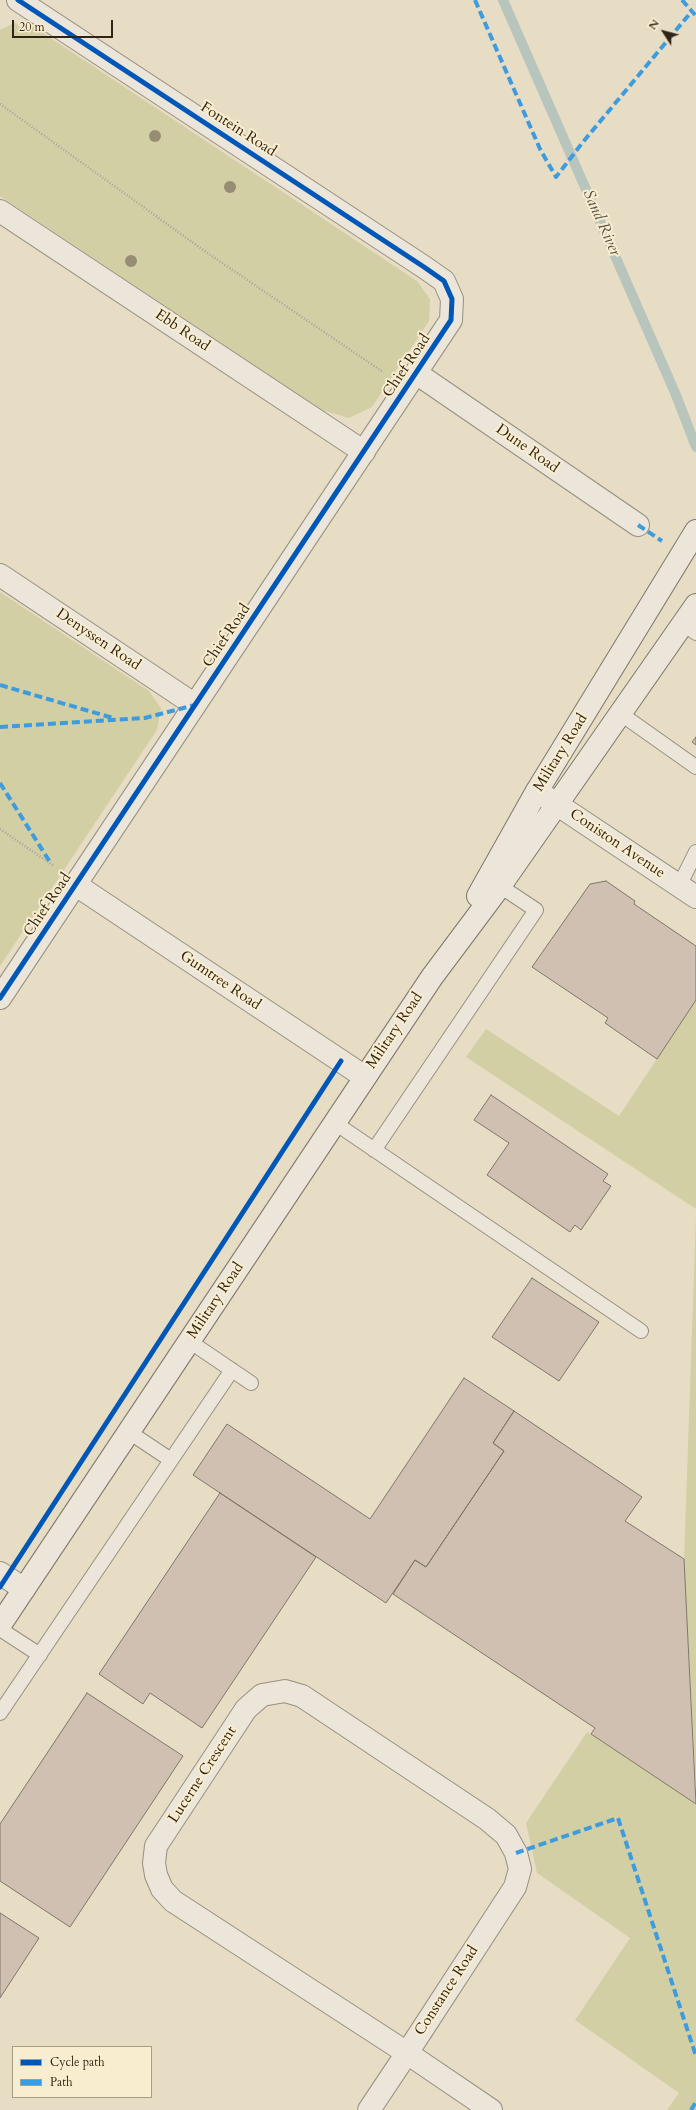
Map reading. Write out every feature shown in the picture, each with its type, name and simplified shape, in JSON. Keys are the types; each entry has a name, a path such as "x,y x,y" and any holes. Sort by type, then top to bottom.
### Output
{"street":[{"name":"Fontein Road","path":"18,0 444,281"},
{"name":"Ebb Road","path":"0,211 364,452"},
{"name":"Chief Road","path":"0,998 451,320 452,299 444,281"},
{"name":"Dune Road","path":"416,373 638,525"},
{"name":"Military Road","path":"432,977 537,791 696,531"},
{"name":"Denyssen Road","path":"0,575 195,705"},
{"name":"Military Road","path":"0,1626 432,977 500,886 621,714 689,628 696,605"},
{"name":"Coniston Avenue","path":"537,791 688,891"},
{"name":"Gumtree Road","path":"76,885 365,1077"},
{"path":"0,1573 24,1589"},
{"name":"Lucerne Crescent","path":"491,2110 407,2053 173,1901 162,1889 156,1875 154,1863 156,1846 246,1709 262,1695 285,1691 302,1696 487,1819 506,1835 516,1853 520,1869"},
{"name":"Constance Road","path":"369,2110 515,1887 520,1869"}],"lane":[{"path":"621,714 696,767"},
{"path":"688,891 696,852"},
{"path":"374,1150 536,910 500,886"},
{"path":"335,1123 641,1331"},
{"path":"189,1341 251,1384"},
{"path":"0,1713 232,1370"},
{"path":"129,1432 171,1460"},
{"path":"0,1629 40,1655"}],"path":[{"path":"0,104 206,252 391,377 416,373"},
{"path":"0,829 50,862 76,885"}],"shaded area":[{"path":"14,23 34,27 417,281 430,299 429,321 372,407 349,418 321,410 0,196 0,30"},
{"path":"0,592 149,691 161,708 157,730 0,966"},
{"path":"696,1000 696,1209 466,1057 486,1029 619,1116"},
{"path":"696,1216 696,1786 684,1559"},
{"path":"587,1732 696,1804 696,2110 667,2110 679,2093 575,2020 630,1938 537,1873 526,1823"}],"building":[{"path":"696,737 696,745 692,742"},
{"path":"606,881 635,901 634,904 696,946 696,1000 657,1059 605,1023 608,1018 532,967 590,884"},
{"path":"491,1095 608,1174 603,1181 611,1186 581,1230 575,1225 570,1232 487,1175 509,1143 474,1120"},
{"path":"532,1278 599,1322 559,1381 492,1337"},
{"path":"464,1378 514,1411 493,1443 504,1451 426,1567 415,1560 386,1603 193,1475 227,1424 370,1519"},
{"path":"514,1411 642,1497 625,1521 684,1559 696,1804 591,1734 595,1728 393,1594 415,1560 426,1567 504,1451 493,1443"},
{"path":"220,1493 316,1557 202,1728 150,1693 143,1704 99,1674"},
{"path":"87,1693 183,1756 70,1927 0,1881 0,1824"},
{"path":"0,1913 39,1938 0,1998"}],"waterway":[{"name":"Sand River","path":"503,0 676,395 696,447"}],"marked path":[{"path":"475,0 540,149 556,177 583,142 692,11"},
{"path":"682,0 696,16"},
{"path":"638,525 662,541"},
{"path":"0,685 113,718"},
{"path":"0,727 145,718 195,705"},
{"path":"0,783 50,862"},
{"path":"516,1853 618,1818 696,2056"},
{"path":"691,2110 696,2102"}],"cycle path":[{"path":"0,998 451,320 452,299 444,281 424,267 18,0"},
{"path":"0,1587 341,1061"}]}
